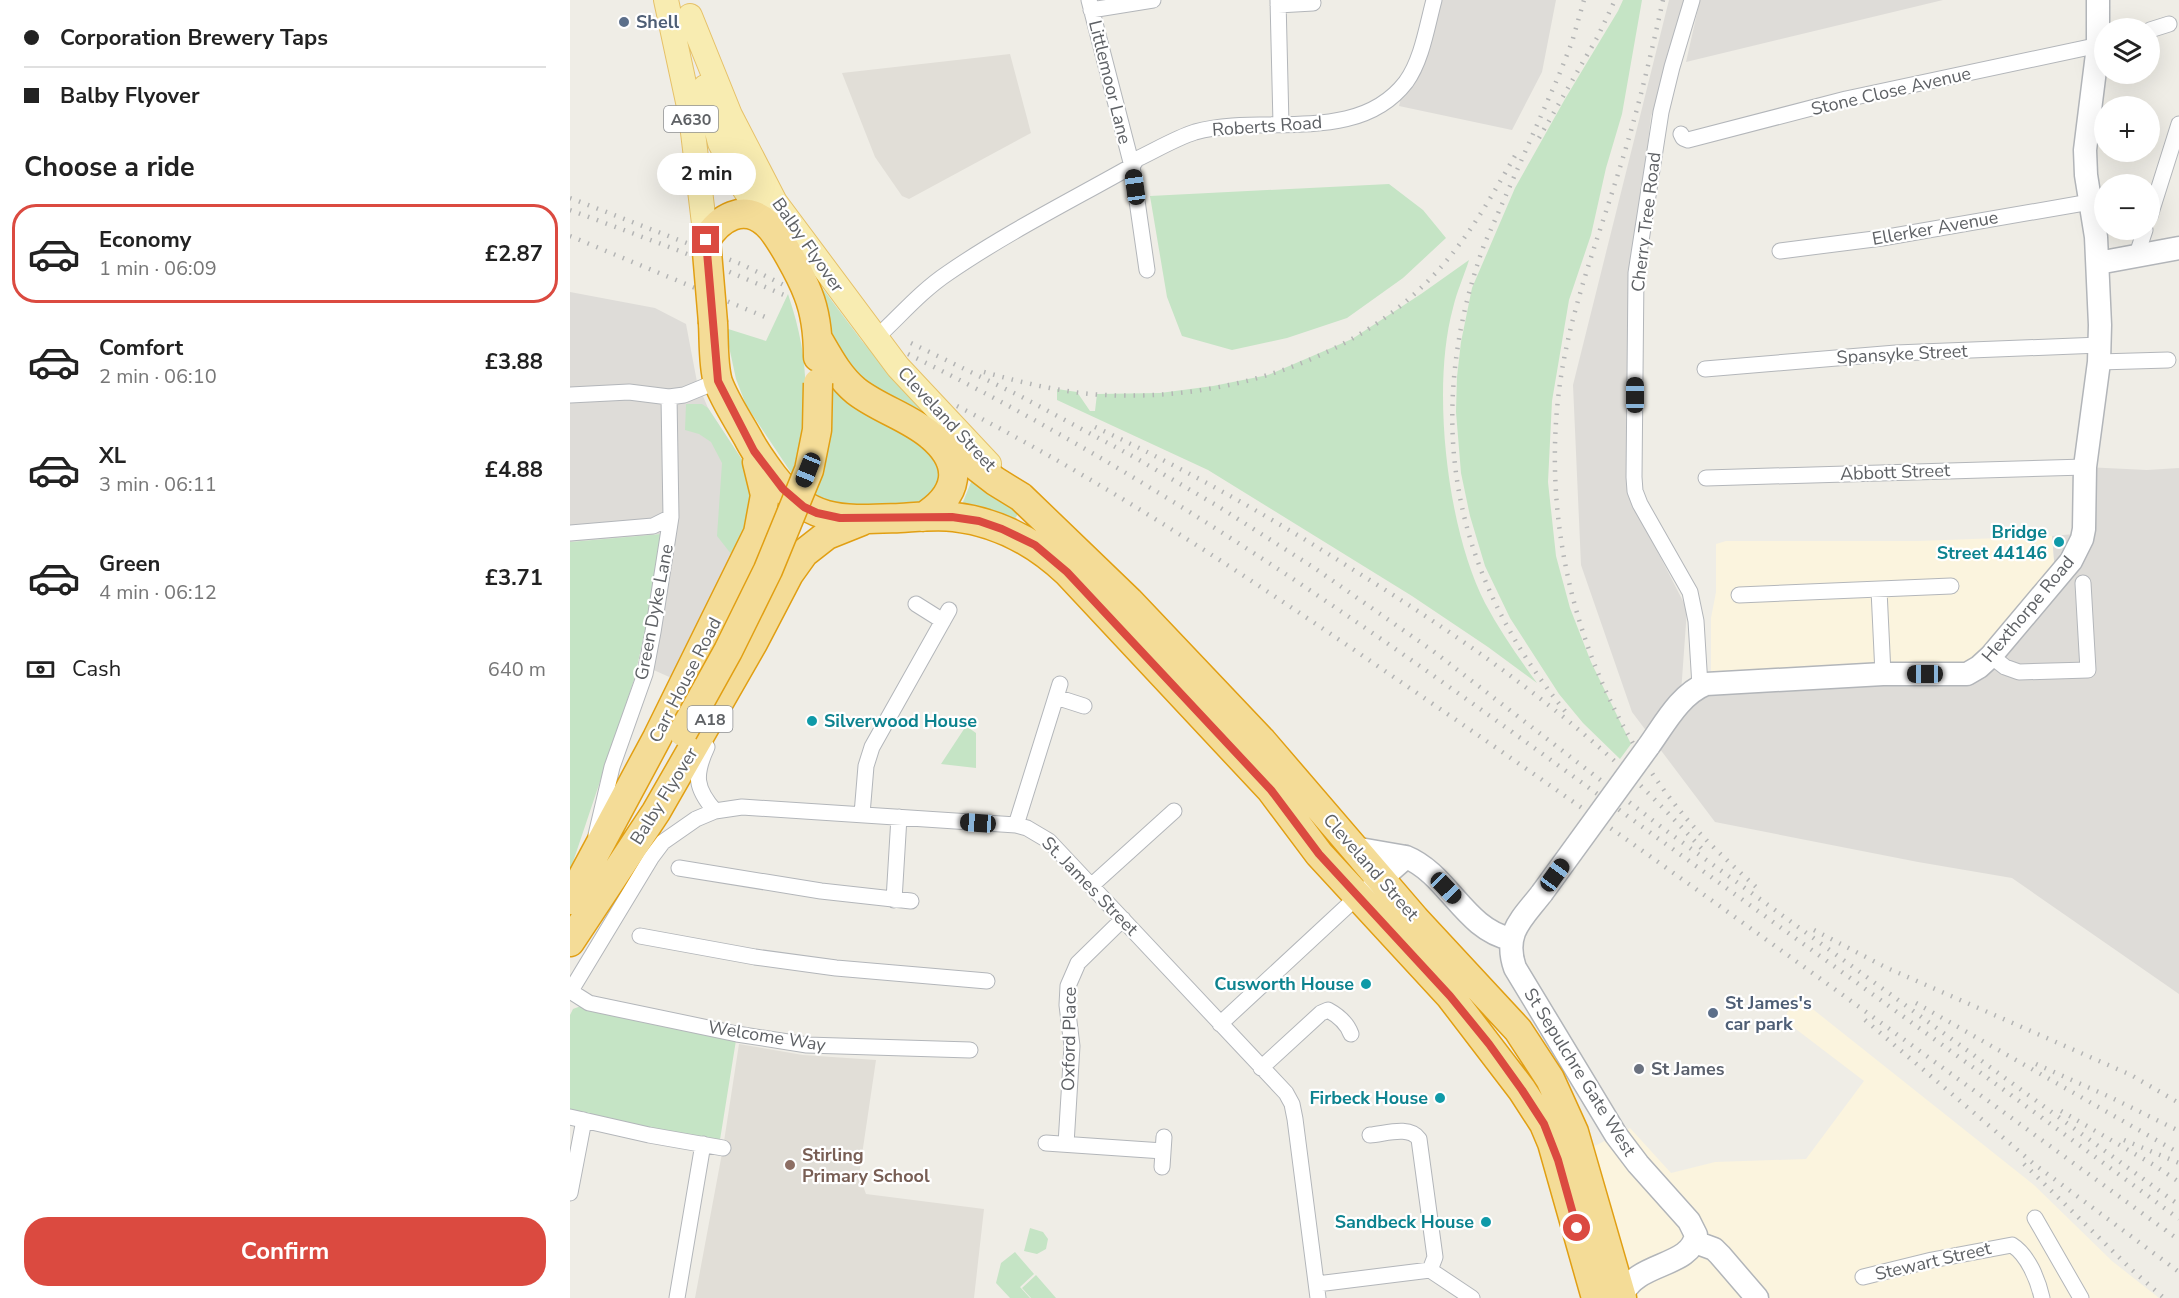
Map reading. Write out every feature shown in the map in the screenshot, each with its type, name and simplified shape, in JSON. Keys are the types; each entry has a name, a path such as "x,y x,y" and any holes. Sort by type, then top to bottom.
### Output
{"highway":[{"name":"Balby Flyover","path":"683,732 728,651 768,570 808,470 817,430 818,339 809,295 792,260 767,224 753,215 741,212 720,222 706,240 718,381 754,451 783,489 804,507 817,513 840,518 923,517 945,500 954,480 954,468 949,456 931,436 849,385 818,339"},
{"name":"Cleveland Street","path":"931,436 951,447 996,482 1021,497 1130,601 1262,741 1415,919 1518,1030 1550,1079 1566,1110 1581,1153 1614,1288"},
{"name":"Carr House Road","path":"570,900 657,738 758,533 765,495 754,451"},
{"name":"Cleveland Street","path":"923,517 952,517 979,521 1035,545 1052,557 1271,790 1319,854 1450,996 1489,1044 1534,1107 1544,1124 1614,1288"},
{"name":"Balby Flyover","path":"570,942 656,812 753,643 789,574 804,553 827,535 867,519"},
{"name":"Carr House Road","path":"570,937 683,732"}],"main road":[{"name":"A630","path":"666,0 691,116 706,240"},
{"name":"Balby Flyover","path":"688,8 720,143 743,187 767,224"},
{"name":"Balby Flyover","path":"688,8 730,115 775,202 876,338"},
{"name":"Cleveland Street","path":"876,338 898,367 938,411 1021,497"}],"street":[{"path":"1090,5 1153,0"},
{"name":"Roberts Road","path":"876,338 925,290 947,273 1132,166 1137,159 1194,132 1234,126 1341,121 1377,108 1406,81 1416,62 1434,0"},
{"name":"Cherry Tree Road","path":"1692,0 1661,112 1636,273 1634,477 1635,491 1640,504 1690,592 1696,621 1700,686"},
{"name":"Hexthorpe Road","path":"2098,0 2099,18"},
{"path":"1281,124 1278,3 1313,3"},
{"name":"Littlemoor Lane","path":"1090,5 1132,166 1147,270"},
{"path":"2160,27 2169,24"},
{"name":"Stone Close Avenue","path":"1681,134 1688,140 1846,99 2094,46"},
{"name":"Hexthorpe Road","path":"1700,686 1883,674 1967,674 1991,656 2071,561 2084,529 2085,466 2099,353 2098,263 2085,150 2095,84"},
{"path":"2160,184 2179,124"},
{"name":"Ellerker Avenue","path":"1779,251 1882,238 2090,202"},
{"path":"2137,254 2142,240"},
{"path":"2098,263 2179,248"},
{"name":"Spansyke Street","path":"1705,369 1896,353 2099,353 2168,360"},
{"path":"570,395 630,392 669,397 684,395 718,381"},
{"name":"Green Dyke Lane","path":"592,857 599,815 612,767 645,674 671,518 669,397"},
{"name":"Abbott Street","path":"1706,478 2085,466"},
{"path":"570,533 653,526 671,518"},
{"path":"1991,656 2005,667 2019,672 2088,670 2083,583"},
{"path":"1739,595 1951,586"},
{"path":"1879,590 1883,674"},
{"path":"861,814 866,766 872,747 946,615 916,604"},
{"path":"715,811 704,799 698,783 700,762 753,643"},
{"path":"1354,849 1406,857 1416,861 1433,875 1484,928 1498,936 1511,939 1518,924 1681,702 1694,688 1700,686"},
{"path":"1016,825 1058,691 1084,706"},
{"name":"St. James Street","path":"570,992 663,842 680,829 715,811 742,807 1016,825 1027,828 1049,842 1286,1093 1292,1104 1318,1291"},
{"path":"1091,886 1174,811"},
{"path":"894,900 899,817"},
{"path":"1385,925 1372,894 1374,885 1406,857"},
{"path":"679,868 821,891 911,901"},
{"path":"1220,1024 1357,897"},
{"name":"Oxford Place","path":"1066,1144 1072,1046 1067,1005 1068,986 1078,963 1123,920"},
{"path":"640,936 824,967 987,981"},
{"name":"St Sepulchre Gate West","path":"1511,939 1510,953 1515,968 1610,1126 1638,1164 1689,1221 1696,1235 1695,1242"},
{"name":"Welcome Way","path":"570,992 589,1003 782,1041 840,1047 970,1050"},
{"path":"1261,1068 1321,1013 1328,1010 1348,1027 1351,1034"},
{"path":"570,1193 577,1119 723,1148"},
{"path":"1370,1135 1405,1131 1417,1135 1419,1139 1435,1257 1430,1270"},
{"path":"1046,1143 1163,1152"},
{"path":"677,1298 703,1144"},
{"path":"2035,1218 2081,1298"},
{"path":"1614,1288 1684,1254 1693,1247 1695,1242 1720,1255 1757,1298"},
{"name":"Stewart Street","path":"1863,1277 1932,1260 2012,1245 2017,1248 2037,1279 2042,1298"},
{"path":"1318,1291 1430,1270 1472,1298"}],"shaded area":[{"path":"1426,0 1556,0 1542,72 1512,130 1399,106"},
{"path":"1669,0 1690,0 1666,80 1651,116 1628,316 1627,492 1687,609 1681,693 1967,674 2055,571 2052,536 2074,534 2085,467 2147,470 2179,468 2179,994 2012,878 1715,822 1632,712 1581,565 1573,385"},
{"path":"1700,0 1943,0 1686,62"},
{"path":"1010,54 1031,133 909,199 902,196 875,157 842,73"},
{"path":"570,292 655,308 686,324 697,382 708,408 754,478 758,497 676,680 638,663 648,618 661,534 570,542"},
{"path":"2052,536 2054,563 1969,665 1716,677 1711,671 1711,618 1716,592 1716,544 1726,541 1918,541"},
{"path":"1795,995 2034,1185 2112,1261 2159,1298 1596,1298 1581,1153 1630,1128 1671,1173 1715,1162 1806,1159 1864,1081 1784,1020"},
{"name":"Stirling Primary School","path":"739,1044 803,1055 876,1060 859,1175 866,1194 984,1209 974,1298 695,1298 723,1148"}],"green space":[{"path":"1623,0 1642,0 1622,114 1606,168 1591,235 1569,300 1552,401 1548,482 1556,556 1570,608 1591,662 1631,744 1620,759 1583,723 1559,694 1510,618 1485,566 1470,516 1461,473 1456,412 1461,342 1472,288 1515,188"},
{"path":"1389,184 1423,210 1446,238 1403,278 1347,318 1287,338 1232,350 1182,336 1167,297 1150,196"},
{"path":"1469,260 1453,308 1446,341 1443,377 1446,458 1452,498 1472,572 1485,603 1537,683 1412,596 1208,470 1057,400 1057,389 1077,392 1090,411 1095,411 1097,394 1160,393 1213,386 1268,375 1352,339"},
{"path":"814,277 862,341 937,427 852,375 829,330"},
{"path":"788,294 801,341 805,384 802,427 792,474 746,405 736,379 725,328 766,341"},
{"path":"831,380 918,438 945,470 929,502 873,508 824,502 809,491"},
{"path":"686,404 702,404 708,408 754,478 758,491 735,559 717,536 722,463 711,442 699,434 685,430"},
{"path":"977,478 1018,514 1012,523 965,507 963,502 971,482"},
{"path":"661,534 648,618 634,680 570,871 570,542"},
{"path":"966,726 976,733 976,768 941,764"},
{"path":"589,1003 737,1034 719,1146 570,1117 570,1015 573,1009"},
{"path":"1030,1228 1043,1232 1048,1239 1046,1249 1037,1254 1024,1251"},
{"path":"1015,1252 1034,1274 1020,1287 1030,1298 1010,1298 996,1283 1001,1263"},
{"path":"1036,1275 1056,1298 1031,1298 1022,1288"}],"railway":[{"path":"1565,711 1526,658 1495,603 1473,547 1458,489 1452,430 1455,370 1465,308 1484,245 1559,75 1572,42 1584,0"},
{"path":"1539,138 1598,36 1615,0"},
{"path":"1663,0 1633,123 1583,282 1565,354 1557,414 1555,475 1560,536 1572,596 1591,654 1615,710 1645,763 1681,812 1756,887"},
{"path":"984,372 1059,390 1105,395 1149,395 1192,391 1236,383 1279,371 1320,355 1359,335 1395,310 1428,281 1454,252 1516,154"},
{"path":"570,198 741,264 788,287"},
{"path":"570,210 680,251 784,295"},
{"path":"570,236 770,319"},
{"path":"911,343 1020,396 1134,457 1216,505 1316,569 1433,651 1664,829 2179,1205"},
{"path":"908,354 1007,405 1103,459 1288,576 1469,701 2179,1219"},
{"path":"957,406 1019,439 1139,509 1372,662 1713,901 2179,1240"},
{"path":"1095,427 1194,476 1258,512 1385,589 1449,632 1511,676 1572,724 1641,786 1704,851"},
{"path":"1814,930 1885,967 2131,1075 2179,1103"},
{"path":"1916,1003 2179,1153"},
{"path":"1865,1020 2034,1164 2179,1272"},
{"path":"2036,1064 2179,1131"},
{"path":"2061,1111 2179,1182"},
{"path":"2124,1140 2179,1163"},
{"path":"2024,1164 2132,1270 2164,1298"}],"place":[{"name":"Shell","path":"624,22"},
{"name":"Bridge Street 44146","path":"2059,542"},
{"name":"Silverwood House","path":"812,721"},
{"name":"Cusworth House","path":"1366,984"},
{"name":"St James's car park","path":"1713,1013"},
{"name":"St James","path":"1639,1069"},
{"name":"Firbeck House","path":"1440,1098"},
{"name":"Stirling Primary School","path":"790,1165"},
{"name":"Sandbeck House","path":"1486,1222"}],"route":[{"path":"706,240 718,381 754,451 783,489 804,507 817,513 840,518 952,517 979,521 1035,545 1052,557 1271,790 1319,854 1450,996 1489,1044 1544,1124 1558,1160 1577,1228"}]}
